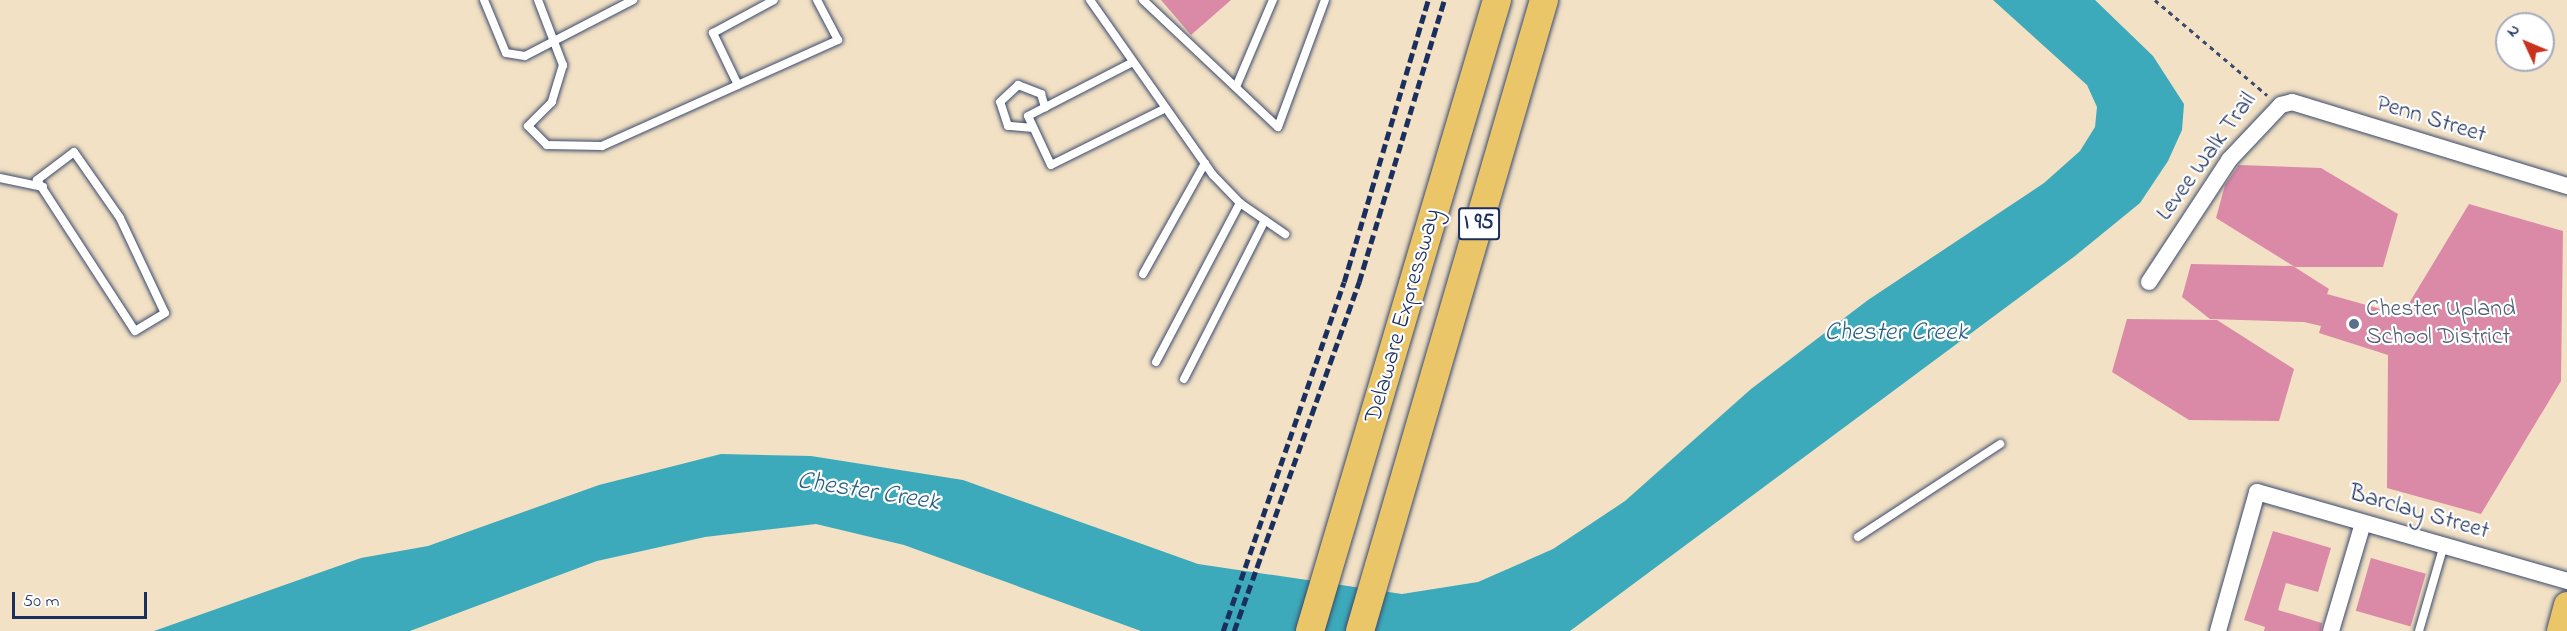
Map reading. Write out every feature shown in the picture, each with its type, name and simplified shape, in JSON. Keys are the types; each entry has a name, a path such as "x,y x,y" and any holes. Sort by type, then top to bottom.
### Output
{"highway":[{"name":"Delaware Expressway","path":"1310,631 1497,0"},
{"name":"Delaware Expressway","path":"1360,631 1544,0"}],"main road":[{"path":"2560,631 2567,605"}],"street":[{"name":"Penn Street","path":"2281,105 2292,102 2567,186"},
{"name":"Levee Walk Trail","path":"2149,282 2229,160 2281,105"},
{"name":"Barclay Street","path":"2218,631 2257,492 2567,581"},
{"path":"2331,631 2363,522"}],"lane":[{"path":"484,0 506,53 525,56 633,0"},
{"path":"538,0 563,64 561,85 528,126 547,145 603,146 838,40 817,0"},
{"path":"738,85 713,33 774,0"},
{"path":"1090,0 1205,164 1240,202 1285,234"},
{"path":"1143,0 1278,127 1325,0"},
{"path":"1236,87 1273,0"},
{"path":"1133,62 1028,116 1051,165 1166,108"},
{"path":"1033,128 1008,126 1000,116 1003,97 1018,85 1031,86 1045,107"},
{"path":"74,152 120,219 165,313 135,331 43,187 37,180 74,152"},
{"path":"1143,274 1205,164"},
{"path":"0,178 11,185 43,187"},
{"path":"1156,362 1240,202"},
{"path":"1184,379 1265,220"},
{"path":"1858,537 2000,444"},
{"path":"2419,631 2444,545"}],"path":[{"name":"Levee Walk Trail","path":"2155,0 2281,105"}],"water":[{"name":"Chester Creek","path":"1993,0 2095,0 2153,56 2184,104 2182,130 2168,161 2140,203 2075,256 1570,631 1141,631 904,545 816,524 705,537 597,561 410,631 154,631 361,558 428,546 599,485 721,454 811,456 963,480 1198,564 1402,594 1478,582 1553,549 1625,501 1751,389 1868,300 2044,183 2080,151 2095,127 2097,107 2087,85"}],"building":[{"path":"1161,0 1231,0 1191,35"},
{"path":"2239,165 2321,168 2398,214 2383,267 2295,267 2216,218 2225,185"},
{"path":"2469,204 2563,231 2561,381 2481,514 2387,488 2388,355 2319,333 2321,326 2304,322 2210,319 2182,297 2191,264 2293,266 2329,289 2327,294 2402,315"},
{"path":"2127,319 2217,320 2294,369 2279,421 2189,420 2112,372"},
{"path":"2273,531 2331,548 2318,592 2286,583 2278,610 2322,623 2321,631 2264,631 2265,627 2244,620"},
{"path":"2371,558 2426,574 2411,627 2356,611"}],"railway":[{"path":"1223,631 1344,282 1428,0"},
{"path":"1234,631 1359,282 1444,0"}],"place":[{"name":"Chester Upland School District","path":"2354,324"}]}
